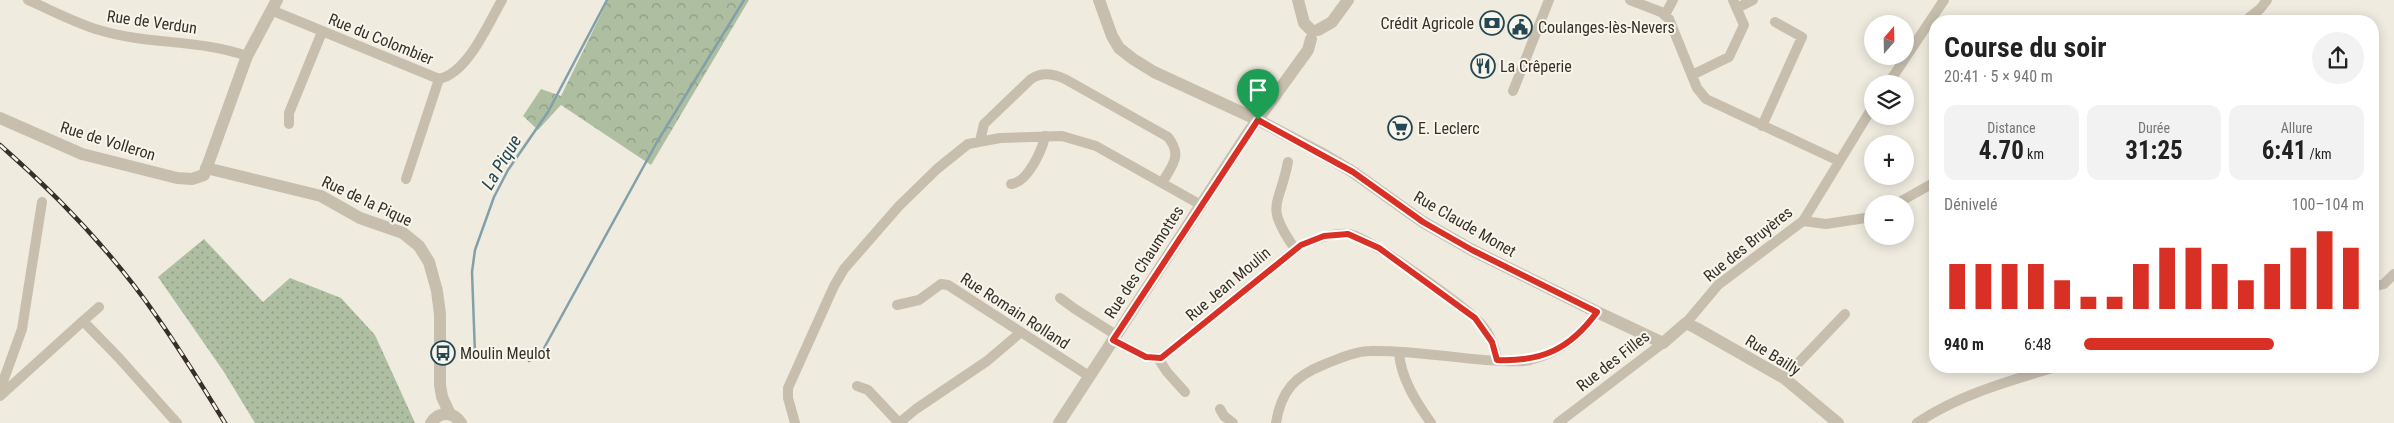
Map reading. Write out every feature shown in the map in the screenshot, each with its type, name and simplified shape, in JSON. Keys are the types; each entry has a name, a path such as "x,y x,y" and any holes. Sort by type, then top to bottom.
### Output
{"street":[{"name":"Rue de Verdun","path":"28,0 99,30 161,41 224,48 247,56"},
{"name":"Rue du Colombier","path":"274,5 322,32 439,79 452,74 463,64 502,0"},
{"name":"Rue Claude Monet","path":"1099,0 1112,36 1119,48 1154,72 1258,120 1353,172 1423,222 1472,250 1664,343"},
{"path":"1298,0 1304,23 1313,33 1332,22 1348,0"},
{"path":"1513,91 1548,0"},
{"path":"1630,0 1665,15 1672,24 1700,93 1711,103 1839,161"},
{"path":"1665,15 1674,0"},
{"path":"1692,75 1729,57 1744,25 1735,4 1753,0"},
{"path":"1934,15 1944,0"},
{"path":"2252,15 2267,0"},
{"path":"206,168 247,56 274,5"},
{"path":"1762,126 1802,37 1775,22"},
{"path":"1894,75 1929,22"},
{"path":"289,124 289,113 322,32"},
{"name":"Rue des Chaumottes","path":"1059,423 1201,205 1308,50 1313,33"},
{"path":"980,141 984,124 1031,79 1036,76 1051,74 1065,78 1168,137 1176,151 1176,159 1162,183"},
{"path":"406,179 439,79"},
{"name":"Rue de Volleron","path":"0,118 82,154 176,178 192,179 204,175 206,168"},
{"name":"Rue des Bruyères","path":"1686,323 1718,285 1803,221 1864,121"},
{"path":"1010,184 1021,182 1043,145 1045,136"},
{"path":"795,423 788,398 788,388 834,286 844,269 899,206 937,169 968,144 1008,137 1062,136 1096,146 1201,205"},
{"path":"1288,162 1275,205 1281,227 1295,249"},
{"name":"Rue de la Pique","path":"206,168 321,196 360,218 412,239 429,262 437,291 440,314 438,369 442,397 440,418"},
{"path":"1912,195 1929,185"},
{"path":"0,390 22,329 42,202"},
{"path":"1803,221 1826,224 1864,218"},
{"name":"Rue Jean Moulin","path":"1158,358 1169,352 1295,249 1314,239 1335,234 1348,234 1367,241 1475,318 1492,342 1497,360"},
{"path":"2379,285 2384,284 2394,274"},
{"name":"Rue Romain Rolland","path":"897,306 920,300 938,286 944,284 1089,376"},
{"path":"1060,298 1114,338 1146,357 1158,358 1167,372 1186,392"},
{"path":"0,396 99,307"},
{"path":"1276,423 1285,396 1294,381 1304,372 1337,359 1362,352 1497,360 1530,360 1562,348 1577,338 1597,312"},
{"path":"1784,378 1845,314"},
{"path":"83,321 177,423"},
{"name":"Rue des Filles","path":"1558,423 1664,343 1686,323"},
{"name":"Rue Bailly","path":"1686,323 1784,378 1838,423"},
{"path":"857,386 868,390 899,423 987,361 1021,332"},
{"path":"1399,353 1400,365 1407,383 1431,423"},
{"path":"1917,423 1947,404 2037,373"},
{"path":"1220,409 1224,416 1233,423"},
{"path":"440,418 461,423"}],"green space":[{"path":"608,0 749,0 651,165 561,105 538,130 523,116 541,89 561,96"},
{"path":"204,239 263,302 290,278 341,298 375,335 415,423 255,423 224,372 158,277"}],"waterway":[{"name":"La Pique","path":"475,354 472,272 475,250 494,197 508,170 548,112 607,0"},
{"path":"529,361 543,350 657,142 744,0"}],"railway":[{"path":"0,145 64,205 122,270 166,330 225,423"}],"place":[{"name":"Crédit Agricole","path":"1492,23"},
{"name":"Coulanges-lès-Nevers","path":"1520,27"},
{"name":"La Crêperie","path":"1483,66"},
{"name":"E. Leclerc","path":"1400,128"},
{"name":"Moulin Meulot","path":"443,353"}],"route":[{"path":"1258,120 1353,172 1423,222 1472,250 1597,312 1577,338 1562,348 1530,360 1497,360 1496,352 1487,332 1475,318 1379,248 1357,236 1335,234 1314,239 1301,245 1284,257 1161,358 1146,357 1113,340 1258,120"}]}
